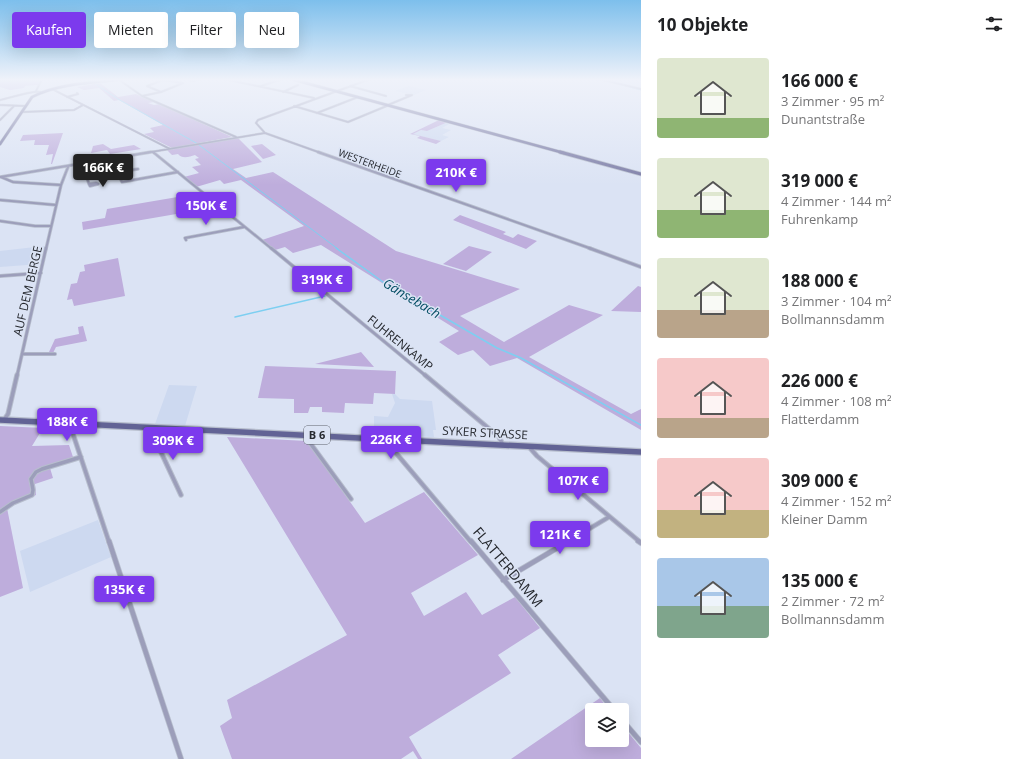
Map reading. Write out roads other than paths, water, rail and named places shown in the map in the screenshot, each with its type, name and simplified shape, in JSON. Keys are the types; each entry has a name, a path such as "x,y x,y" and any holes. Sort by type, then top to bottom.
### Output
{"main road":[{"name":"SYKER STRASSE","path":"2,420 641,452"}],"street":[{"path":"0,144 20,114"},
{"path":"101,114 171,149"},
{"path":"185,114 238,137"},
{"name":"WESTERHEIDE","path":"272,114 258,120 256,123 265,133 641,267"},
{"path":"322,114 348,122 366,114"},
{"path":"423,114 641,174"},
{"path":"0,177 68,167 265,133"},
{"name":"FUHRENKAMP","path":"153,152 481,421 499,437 504,445"},
{"path":"102,161 105,166 117,172 122,182 178,172"},
{"name":"AUF DEM BERGE","path":"2,420 8,412 42,273 60,185 68,170 68,167"},
{"path":"89,184 87,178 89,176 138,168"},
{"path":"0,177 13,182 60,185"},
{"path":"0,200 56,205"},
{"path":"0,221 51,226"},
{"path":"186,240 185,238 244,226"},
{"path":"0,276 42,273"},
{"path":"22,354 55,354"},
{"path":"72,423 72,434 126,590 181,759"},
{"path":"154,427 153,435 181,495"},
{"path":"304,435 351,499"},
{"name":"FLATTERDAMM","path":"384,439 608,703"},
{"path":"528,446 537,456 641,543"},
{"path":"0,512 13,503 32,494 33,490 31,479 36,472 81,457"},
{"path":"503,580 609,517"},
{"path":"126,590 148,580"},
{"path":"629,728 641,742"}],"waterway":[{"name":"Gänsebach","path":"145,114 198,144"},
{"name":"Gänsebach","path":"199,145 338,249"},
{"name":"Gänsebach","path":"336,248 383,282 497,348 521,358 641,425"},
{"path":"235,317 325,296"}]}
